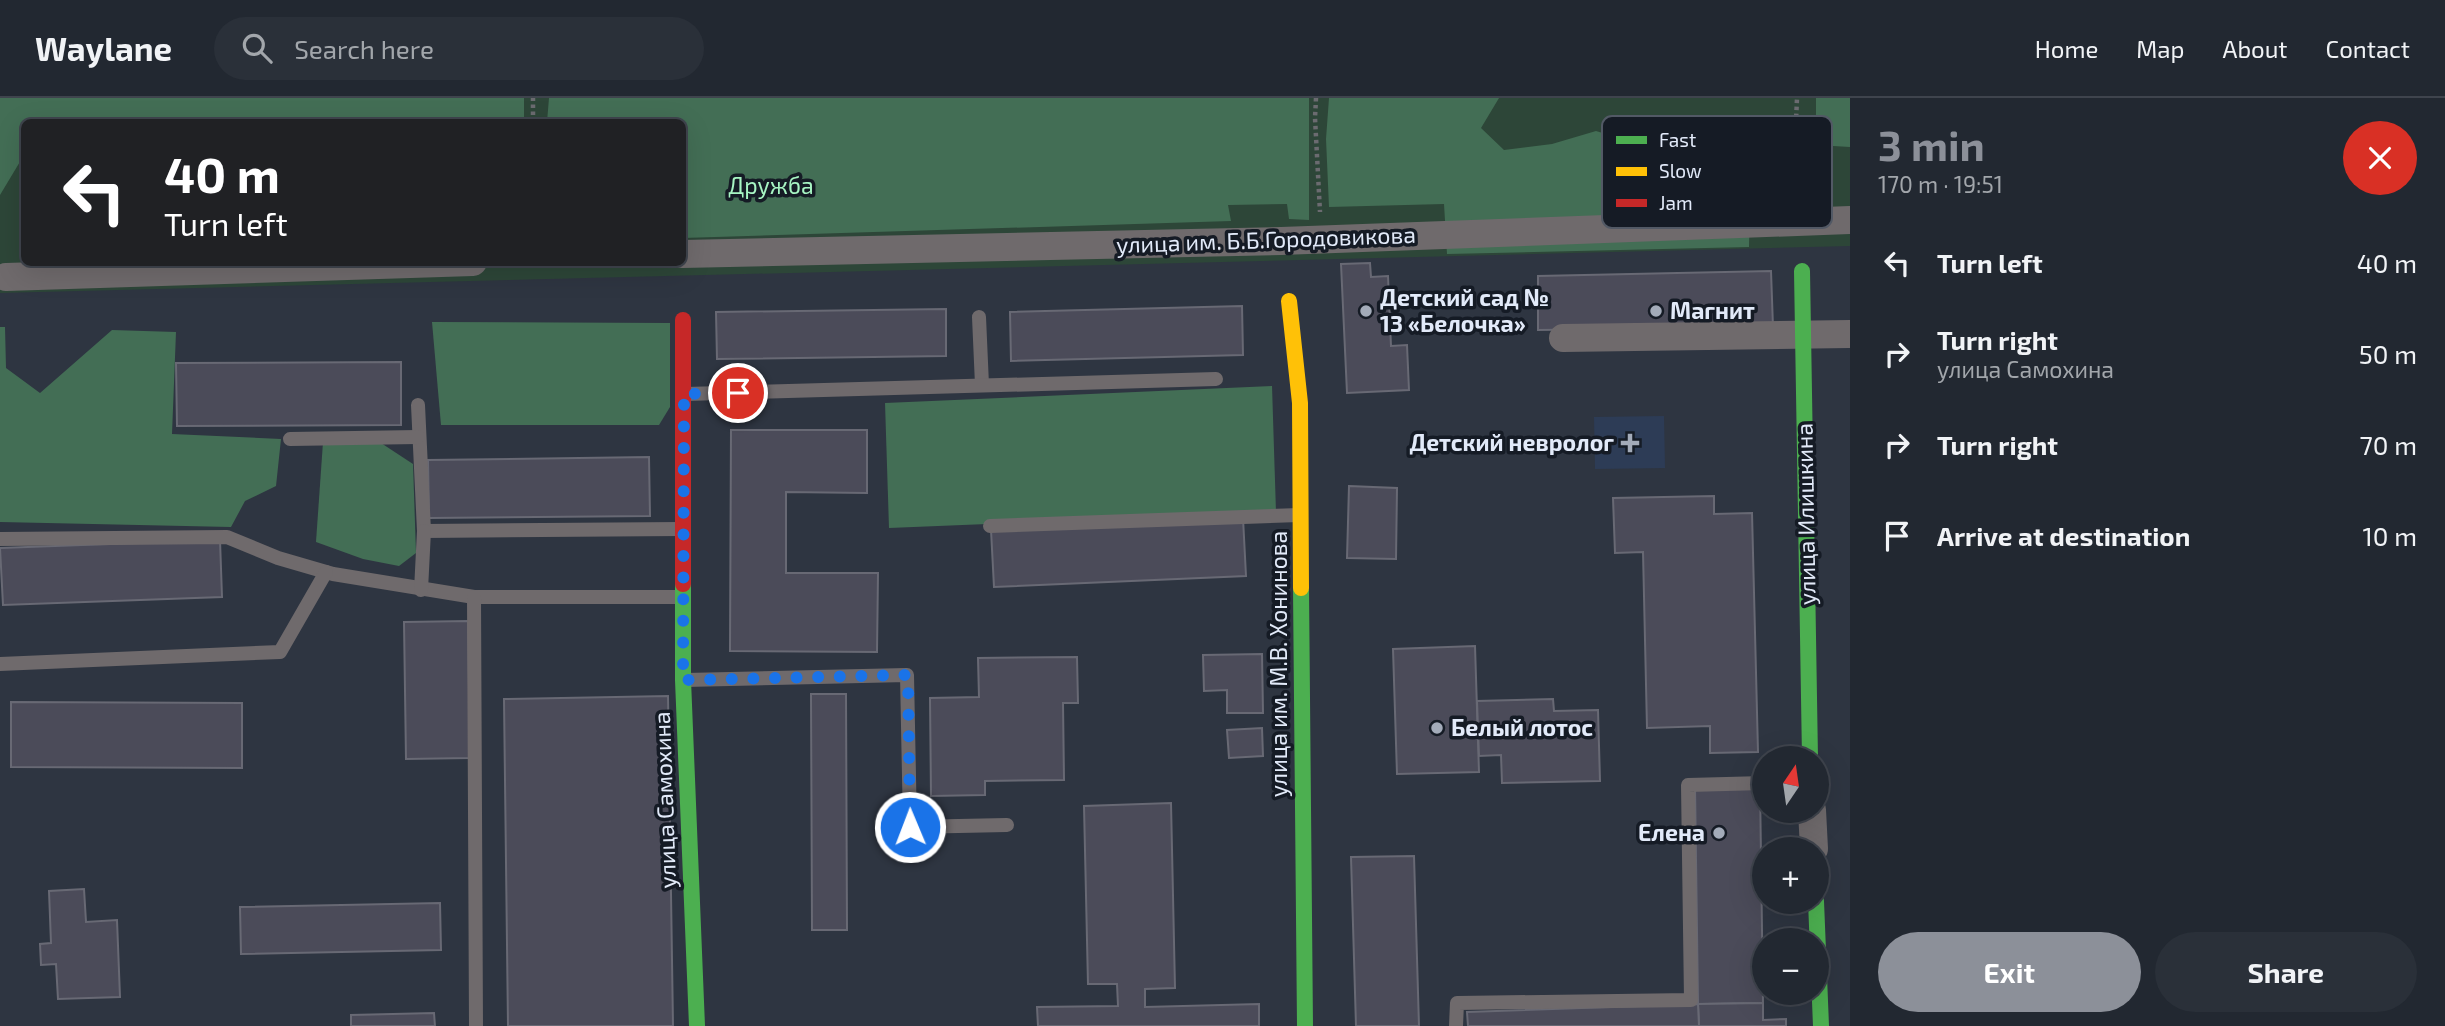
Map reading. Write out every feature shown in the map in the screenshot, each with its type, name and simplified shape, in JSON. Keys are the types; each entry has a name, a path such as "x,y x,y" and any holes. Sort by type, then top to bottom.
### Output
{"street":[{"name":"улица им. Б.Б.Городовикова","path":"1832,220 1850,220"},
{"name":"улица им. Б.Б.Городовикова","path":"686,254 1322,239 1609,228"},
{"path":"6,277 348,266"},
{"name":"улица Илишкина","path":"1802,271 1810,746"},
{"name":"улица им. М.В. Хонинова","path":"1289,301 1300,403 1305,1026"},
{"name":"улица Самохина","path":"683,320 683,680 697,1026"},
{"path":"1563,338 1850,334"},
{"path":"1817,914 1821,1026"}],"lane":[{"path":"979,317 982,385"},
{"path":"684,394 1216,379"},
{"path":"418,405 424,531 421,590"},
{"path":"290,439 418,437"},
{"path":"990,526 1300,515"},
{"path":"424,531 683,529"},
{"path":"0,539 227,537 278,558 326,572 474,597 682,597"},
{"path":"0,664 280,652 326,572"},
{"path":"474,597 476,1026"},
{"path":"683,680 908,675 910,827 1007,825"},
{"path":"1456,1026 1457,1003 1691,1000 1688,785 1752,783"}],"path":[{"path":"533,98 533,119"},
{"path":"1316,98 1322,239"},
{"path":"1796,116 1797,98"}],"shaded area":[{"name":"Детский невролог","path":"1664,416 1665,468 1595,469 1594,417"}],"green space":[{"name":"Дружба","path":"0,98 1850,98 1850,246 0,293"},
{"path":"0,98 524,98 524,119 21,119 21,160 0,195"},
{"path":"549,98 1309,98 1309,220 1289,219 1287,204 1228,205 1231,221 686,238 686,119 547,119"},
{"path":"1329,98 1499,98 1481,128 1504,150 1552,144 1596,131 1602,133 1602,228 1749,228 1749,247 1447,254 1444,204 1329,207 1326,139"},
{"path":"1816,98 1850,98 1850,147 1832,146 1832,116 1816,116"},
{"path":"432,322 670,323 670,407 659,425 441,425"},
{"path":"0,327 5,327 6,368 40,393 112,330 176,332 172,434 281,439 276,486 245,501 231,527 0,522"},
{"path":"1272,386 1276,512 889,528 885,403"},
{"path":"323,442 381,443 413,464 416,553 399,566 363,559 316,542"}],"building":[{"name":"Детский сад № 13 «Белочка»","path":"1370,263 1371,277 1388,276 1391,346 1407,345 1409,390 1347,393 1341,264"},
{"path":"1771,271 1773,327 1538,330 1538,276"},
{"path":"1242,306 1243,355 1011,361 1010,312"},
{"path":"946,309 946,356 717,359 716,312"},
{"path":"401,362 401,425 177,426 176,363"},
{"path":"731,430 867,430 867,493 786,492 786,573 878,573 877,652 730,651"},
{"path":"649,457 650,516 429,518 428,460"},
{"path":"1349,486 1397,488 1396,559 1347,558"},
{"path":"1714,496 1714,514 1752,513 1758,746 1752,746 1752,752 1710,753 1710,726 1647,728 1643,552 1615,553 1613,498"},
{"path":"1243,518 1246,576 994,587 991,530"},
{"path":"220,540 222,597 3,605 0,548"},
{"path":"468,621 470,758 406,759 404,622"},
{"name":"Белый лотос","path":"1475,646 1479,772 1397,774 1393,649"},
{"path":"1262,654 1263,713 1227,713 1227,690 1204,691 1203,655"},
{"path":"1077,657 1078,703 1063,703 1064,780 985,781 985,795 931,796 930,698 979,697 978,658"},
{"path":"811,694 846,694 847,930 812,930"},
{"path":"668,696 673,1026 508,1026 504,699"},
{"path":"1553,699 1554,711 1598,710 1600,781 1502,783 1501,755 1479,756 1477,701"},
{"path":"11,702 242,703 242,768 11,767"},
{"path":"1262,728 1263,756 1229,758 1227,730"},
{"path":"1752,785 1752,823 1761,823 1761,837 1752,837 1752,914 1762,914 1762,928 1752,928 1752,1003 1698,1004 1695,786"},
{"path":"1171,803 1175,988 1145,989 1145,1007 1259,1004 1259,1026 1038,1026 1037,1007 1118,1006 1117,984 1088,984 1084,806"},
{"path":"1414,856 1419,1026 1356,1026 1351,857"},
{"path":"84,889 86,922 117,920 120,997 58,999 56,964 41,965 40,944 51,943 49,891"},
{"path":"440,903 441,950 241,954 240,907"},
{"path":"1698,1004 1763,1005 1763,1020 1786,1019 1786,1026 1699,1026"},
{"path":"1698,1004 1699,1026 1468,1026 1467,1012"},
{"path":"434,1013 435,1026 351,1026 351,1015"}],"traffic: fast":[{"path":"1802,271 1810,746"},
{"path":"683,584 683,680 697,1026"},
{"path":"1301,588 1305,1026"},
{"path":"1817,914 1821,1026"}],"traffic: slow":[{"path":"1289,301 1300,403 1301,588"}],"traffic: jam":[{"path":"683,320 683,584"}],"place":[{"name":"Детский сад № 13 «Белочка»","path":"1366,311"},
{"name":"Магнит","path":"1656,311"},
{"name":"Детский невролог","path":"1630,443"},
{"name":"Белый лотос","path":"1437,728"},
{"name":"Елена","path":"1719,833"}],"route":[{"path":"738,393 684,394 683,680 908,675 910,827"}]}
